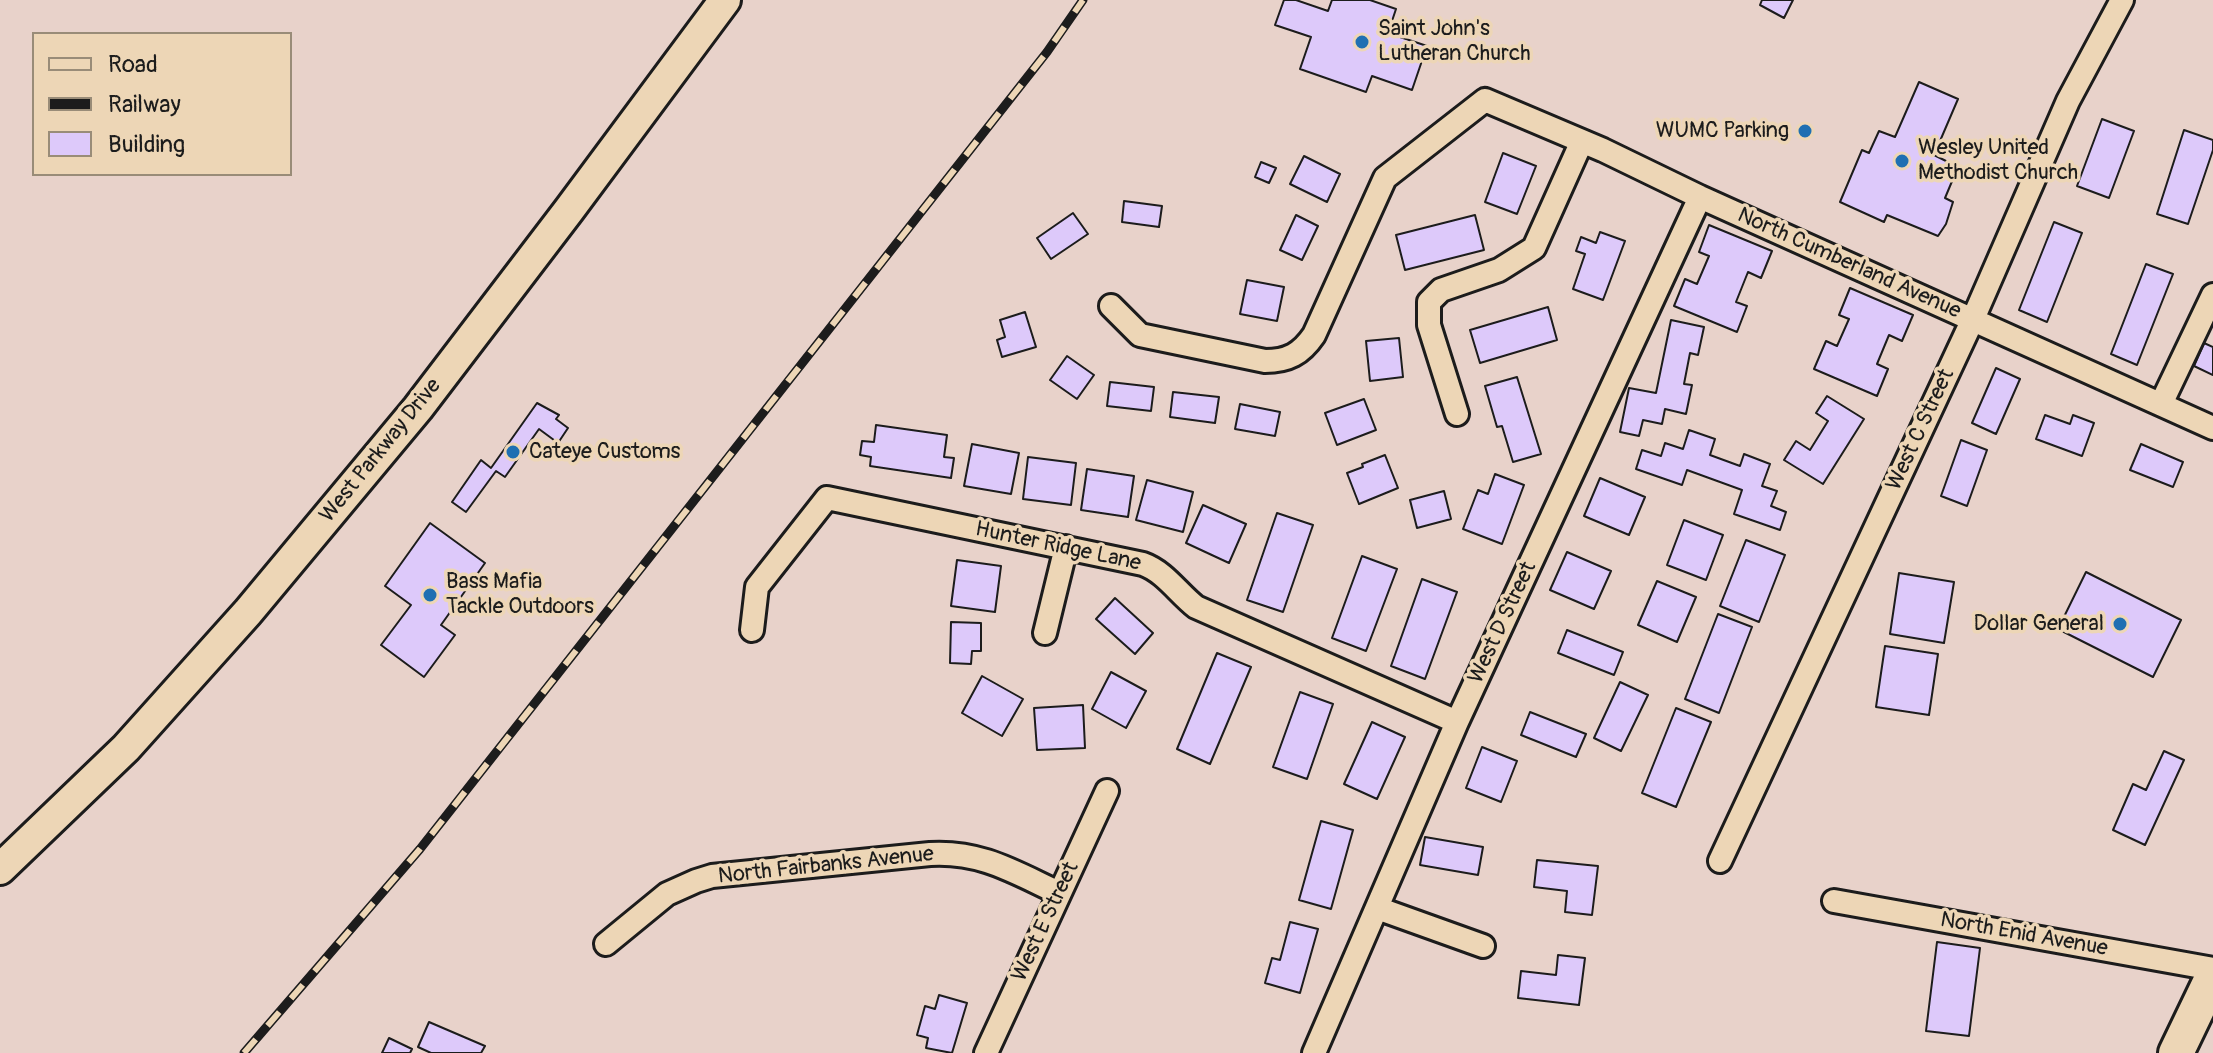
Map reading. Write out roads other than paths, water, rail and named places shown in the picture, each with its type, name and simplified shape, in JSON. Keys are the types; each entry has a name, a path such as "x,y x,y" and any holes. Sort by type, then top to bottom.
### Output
{"main road":[{"name":"West Parkway Drive","path":"0,869 126,748 248,612 428,396 725,0"},
{"path":"2176,1053 2213,976"}],"street":[{"name":"West C Street","path":"1720,861 1973,319 2068,101 2122,0"},
{"name":"North Cumberland Avenue","path":"1111,306 1140,335 1265,361 1282,361 1292,357 1306,347 1314,335 1385,178 1485,100 1582,141 2213,428"},
{"path":"1457,414 1429,325 1429,302 1441,290 1499,270 1534,248 1582,141"},
{"name":"West D Street","path":"1314,1053 1457,722 1700,197"},
{"path":"2161,404 2213,295"},
{"name":"Hunter Ridge Lane","path":"752,630 757,587 827,498 1156,568 1196,607 1457,722"},
{"path":"1045,633 1066,547"},
{"name":"West E Street","path":"986,1053 1107,791"},
{"name":"North Fairbanks Avenue","path":"606,944 667,894 696,881 730,873 930,854 961,854 993,863 1059,893"},
{"name":"North Enid Avenue","path":"1834,901 2213,969"},
{"path":"1377,908 1483,946"}],"railway":[{"path":"244,1053 420,849 1047,52 1083,0"}],"place":[{"name":"Saint John's Lutheran Church","path":"1362,42"},
{"name":"WUMC Parking","path":"1805,131"},
{"name":"Wesley United Methodist Church","path":"1902,161"},
{"name":"Cateye Customs","path":"513,452"},
{"name":"Bass Mafia Tackle Outdoors","path":"430,595"},
{"name":"Dollar General","path":"2120,624"}]}
